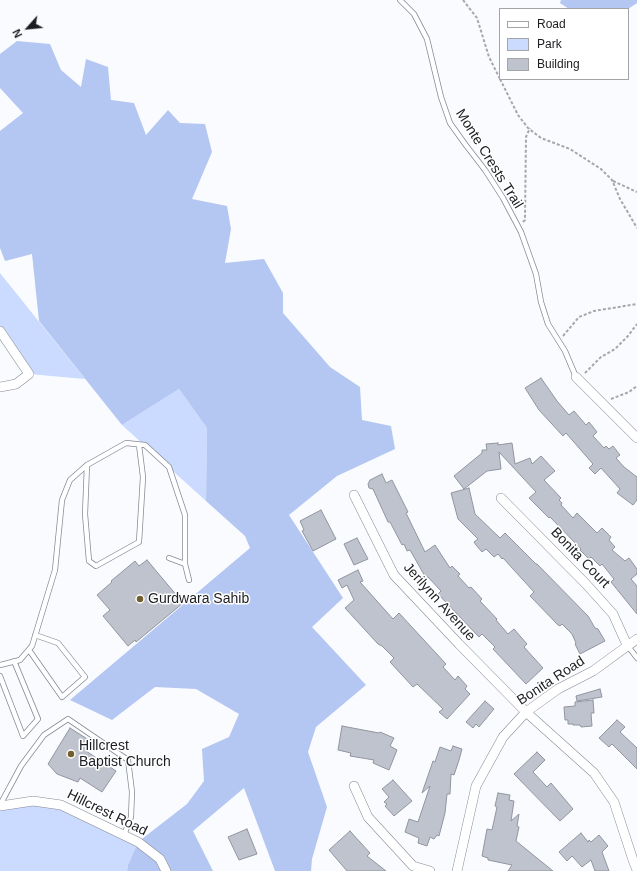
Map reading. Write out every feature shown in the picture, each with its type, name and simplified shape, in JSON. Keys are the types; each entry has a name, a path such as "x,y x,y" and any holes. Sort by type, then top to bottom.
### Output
{"street":[{"path":"0,331 29,374 16,384 0,387"},
{"path":"577,378 637,438"},
{"name":"Jerilynn Avenue","path":"354,495 394,574 459,644 526,712 594,773 614,802 637,870"},
{"name":"Bonita Court","path":"501,498 586,584 613,614 627,645"},
{"name":"Bonita Road","path":"457,871 476,786 503,738 526,712 558,689 592,671 637,639"},
{"path":"354,786 368,817 413,866 430,871"},
{"name":"Hillcrest Road","path":"0,806 33,801 61,805 138,842 160,859 166,871"}],"lane":[{"name":"Monte Crests Trail","path":"400,0 414,14 427,38 441,97 450,123 486,170 504,198 519,228 536,274 541,302 548,324 565,351 577,378"},
{"path":"0,664 20,660 32,646 55,570 62,500 70,480 87,465 126,443 145,445 169,467 184,515 185,564 189,580"},
{"path":"87,465 85,514 89,561 96,566 139,542 143,477 139,445"},
{"path":"169,558 185,564"},
{"path":"29,650 62,697 85,677 58,643 35,635"},
{"path":"627,645 637,658"},
{"path":"0,676 23,736 38,719 14,662"},
{"path":"0,806 21,766 44,735 68,719 128,760 132,792 131,817 124,835"}],"path":[{"path":"463,0 477,18 489,57 499,77"},
{"path":"500,80 518,115 541,138 570,149 601,169 612,180 637,192"},
{"path":"519,228 525,220 526,137 530,128"},
{"path":"612,180 620,199 637,228"},
{"path":"558,342 568,328 579,317 594,311 637,304"},
{"path":"577,378 601,357 615,349 637,324"},
{"path":"603,403 629,392 637,386"}],"green space":[{"path":"0,273 85,379 29,374 0,331"},
{"path":"179,389 207,428 206,501 122,425"},
{"path":"61,805 138,842 127,871 0,871 0,806"}],"shaded area":[{"path":"561,0 637,0 637,3 629,8 568,8 560,3"},
{"path":"17,41 50,44 61,70 81,87 86,59 108,67 111,100 134,103 146,135 168,110 180,123 205,124 212,152 192,199 227,206 231,229 225,263 264,259 283,293 283,313 330,367 360,387 362,420 391,426 395,449 337,476 289,515 343,598 312,627 366,685 316,727 308,752 327,807 312,859 311,871 275,871 244,788 193,831 213,871 127,871 138,842 187,804 204,781 202,749 229,737 239,714 196,689 155,687 112,720 70,700 250,548 245,536 206,501 207,428 179,389 122,425 39,321 32,254 5,261 0,248 0,131 23,113 0,88 0,54"}],"building":[{"path":"541,378 569,415 574,411 586,425 589,422 597,432 593,436 604,448 606,446 609,449 613,446 620,455 616,458 624,467 637,477 637,500 633,505 617,493 620,489 601,468 595,474 589,468 593,464 566,433 563,436 539,410 525,388"},
{"path":"498,443 498,445 512,443 515,464 530,458 532,464 541,456 555,471 544,480 561,498 559,500 562,503 561,505 573,518 577,513 597,533 602,528 611,537 609,540 615,547 612,550 625,561 629,558 637,569 637,574 631,579 637,586 637,614 611,582 614,579 602,564 600,566 591,557 589,559 550,517 549,518 529,498 536,492 499,452 501,469 487,471 464,489 454,476 482,453 482,450 487,450 486,444"},
{"path":"382,474 386,483 392,480 408,512 406,513 425,552 435,545 450,568 452,566 460,574 458,576 482,599 480,601 497,619 496,620 508,634 514,629 527,644 524,647 543,668 526,684 493,649 495,647 482,634 479,637 438,594 441,591 428,577 426,578 410,550 407,551 404,544 402,545 390,522 388,522 373,489 369,488 368,484 370,480"},
{"path":"469,488 475,514 500,538 505,533 537,564 588,616 605,641 580,654 572,634 562,624 560,626 558,625 530,596 534,592 503,558 502,559 498,554 494,557 486,549 482,552 474,542 478,539 458,519 451,493"},
{"path":"321,510 336,539 313,551 302,531 304,530 300,521"},
{"path":"357,538 368,559 354,565 344,544"},
{"name":"Gurdwara Sahib","path":"147,560 183,603 136,642 135,640 128,646 103,616 110,610 97,595 135,561 139,566"},
{"path":"358,570 363,581 360,582 393,619 399,613 446,664 443,667 455,680 458,676 467,686 465,689 470,694 447,719 439,712 443,709 417,684 413,687 390,662 394,658 378,644 345,608 354,600 347,585 342,588 338,580"},
{"path":"600,689 602,697 577,701 576,696"},
{"path":"593,700 594,713 591,713 592,726 581,727 580,725 568,724 568,720 565,720 564,707 575,706 575,702"},
{"path":"485,701 494,709 479,727 476,724 473,728 466,722"},
{"path":"617,720 625,727 620,732 637,748 637,769 612,744 609,747 599,738"},
{"path":"342,726 380,732 394,738 390,746 397,750 389,770 373,763 374,760 350,756 351,753 338,750"},
{"path":"70,728 92,742 86,751 116,771 102,792 80,778 78,782 57,774 48,764"},
{"path":"453,746 462,749 454,775 451,774 450,794 447,794 445,813 439,836 437,835 434,839 430,837 427,846 418,843 419,838 405,832 409,819 418,822 430,786 422,793 433,761 435,762 440,747 451,751"},
{"path":"537,752 545,760 533,772 547,787 551,783 573,809 560,821 514,774"},
{"path":"393,780 412,801 394,816 385,806 387,804 384,802 389,797 382,789"},
{"path":"498,793 510,795 509,800 514,801 511,821 519,814 517,826 519,827 516,841 553,871 508,871 512,865 488,860 488,858 482,856 487,829 492,830 497,807 495,806"},
{"path":"247,829 257,854 239,860 228,837"},
{"path":"350,831 370,853 367,856 386,871 347,871 329,850"},
{"path":"581,833 588,842 589,840 591,842 599,835 608,846 602,852 609,871 595,871 591,860 582,867 572,856 567,861 559,852"}],"place":[{"name":"Gurdwara Sahib","path":"140,599"},
{"name":"Hillcrest Baptist Church","path":"71,754"}]}
